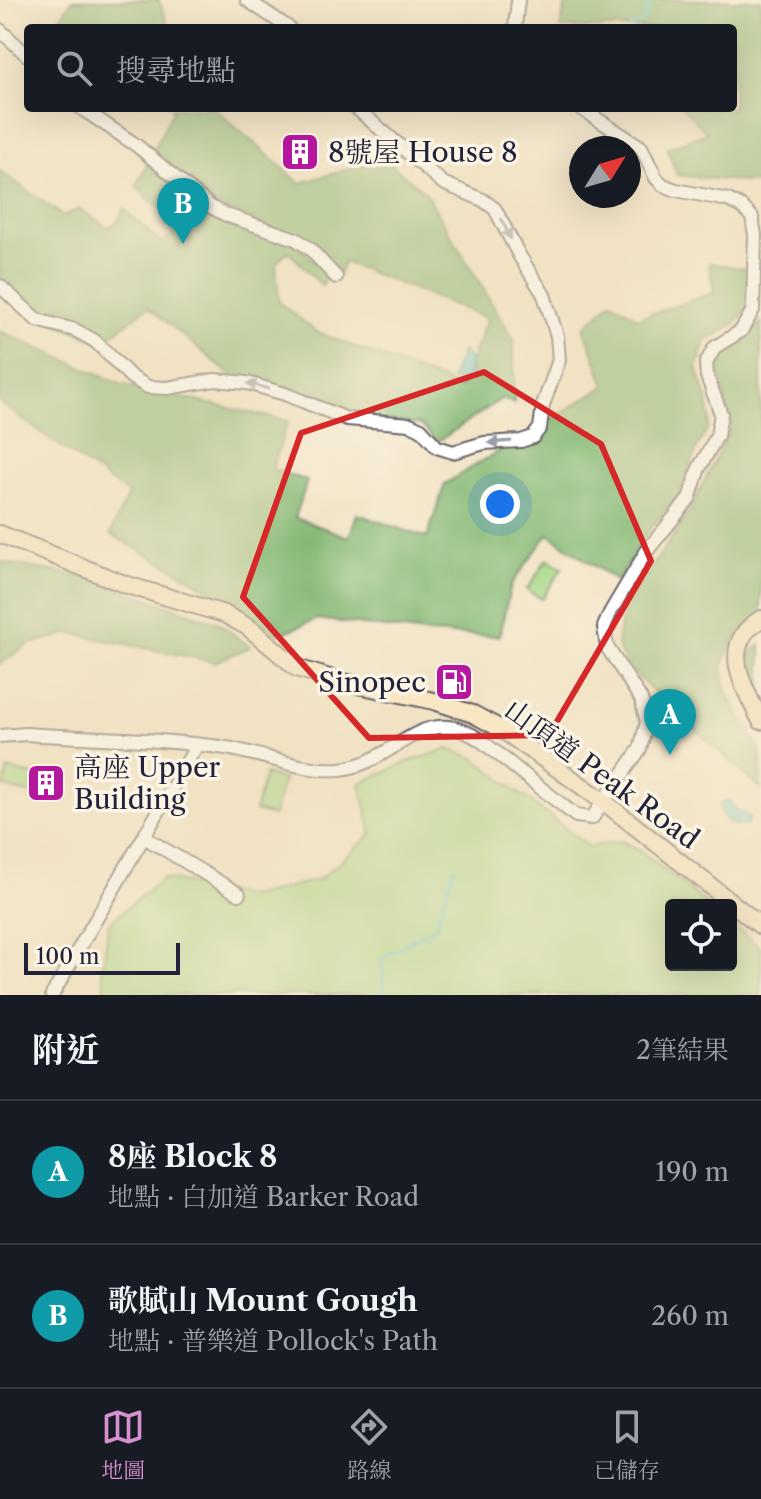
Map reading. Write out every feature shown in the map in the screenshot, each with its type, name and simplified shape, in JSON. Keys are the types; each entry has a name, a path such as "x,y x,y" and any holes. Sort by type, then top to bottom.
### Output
{"main road":[{"name":"山頂道 Peak Road","path":"0,534 116,581 224,614 248,627 297,668 339,681 434,701 473,714 503,730 603,801 761,926"},
{"path":"761,619 741,638 737,658 741,682 761,721"}],"street":[{"path":"247,0 283,24"},
{"path":"515,24 518,0"},
{"path":"0,30 24,52"},
{"path":"87,112 136,145 211,207 296,239 336,277"},
{"path":"0,286 34,319 80,332 95,341 131,377 148,387 161,389 215,380 247,383 285,394 347,419 410,424 421,429 437,447 449,452 489,442 533,437 540,428 543,405 558,365 556,331 544,295 498,213 483,200 446,185 361,112"},
{"path":"0,736 26,734 197,745 333,769 367,762 423,729 450,726 476,736 576,816 592,818 642,745 647,722 641,699 607,647 604,627 640,560 689,499 699,468 720,430 720,409 707,376 706,363 715,347 741,331 753,310 755,231 749,213 733,201 663,185 656,178 641,147 586,112"},
{"path":"52,995 197,745"},
{"path":"144,837 239,894"}],"highlighted area":[{"path":"484,372 601,444 651,561 549,735 369,738 243,597 301,433"}],"green space":[{"path":"72,0 159,0 168,24 70,24 61,17"},
{"path":"567,0 761,0 761,209 758,183 677,175 667,148 707,133 687,112 737,112 737,24 561,24"},
{"path":"172,112 219,112 300,183 391,157 393,166 425,192 514,340 514,403 501,399 437,442 421,425 356,417 233,377 148,307 102,342 39,317 0,281 0,171 63,216 80,209 107,227 118,222 124,209 163,244 179,226 136,187 149,160 209,210 294,242 327,273 322,286 288,251 276,263 279,302 317,332 461,388 487,318 344,262 339,275 313,246 213,204 152,153"},
{"path":"709,263 748,269 751,308 733,325 705,342 697,367 710,419 678,497 652,526 617,581 548,534 511,585 499,636 426,633 317,619 278,635 187,576 110,534 128,494 0,403 0,331 120,384 288,421 272,469 307,481 295,518 349,537 357,514 427,538 445,484 605,386 584,327 612,301 638,318 714,293"},
{"path":"761,322 761,613 731,646 724,662 723,677 734,705 757,744 761,757 761,789 629,669 617,645 622,611 689,512 731,427 717,363"},
{"path":"547,559 562,568 542,599 527,590"},
{"path":"0,562 90,578 219,623 250,647 215,662 70,633 30,644 0,664"},
{"path":"761,644 761,708 743,664 746,656"},
{"path":"448,749 474,758 589,847 621,841 641,851 701,899 665,899 665,971 737,971 737,929 761,948 761,995 106,995 102,973 109,923 163,878 250,897 320,879 372,834 360,783"},
{"path":"8,769 37,776 32,794 4,787"},
{"path":"265,774 283,779 273,816 255,811"}],"water":[{"path":"462,351 470,359 470,373 466,379 451,380"},
{"path":"728,800 737,811 750,817 747,825 732,824 726,819 720,804"}],"waterway":[{"path":"637,24 643,21 652,0"},
{"path":"384,995 382,958 435,927 455,867"}],"place":[{"name":"8號屋 House 8","path":"300,152"},
{"name":"歌賦山 Mount Gough","path":"183,244"},
{"name":"Sinopec","path":"454,682"},
{"name":"8座 Block 8","path":"670,755"},
{"name":"高座 Upper Building","path":"46,783"}]}
